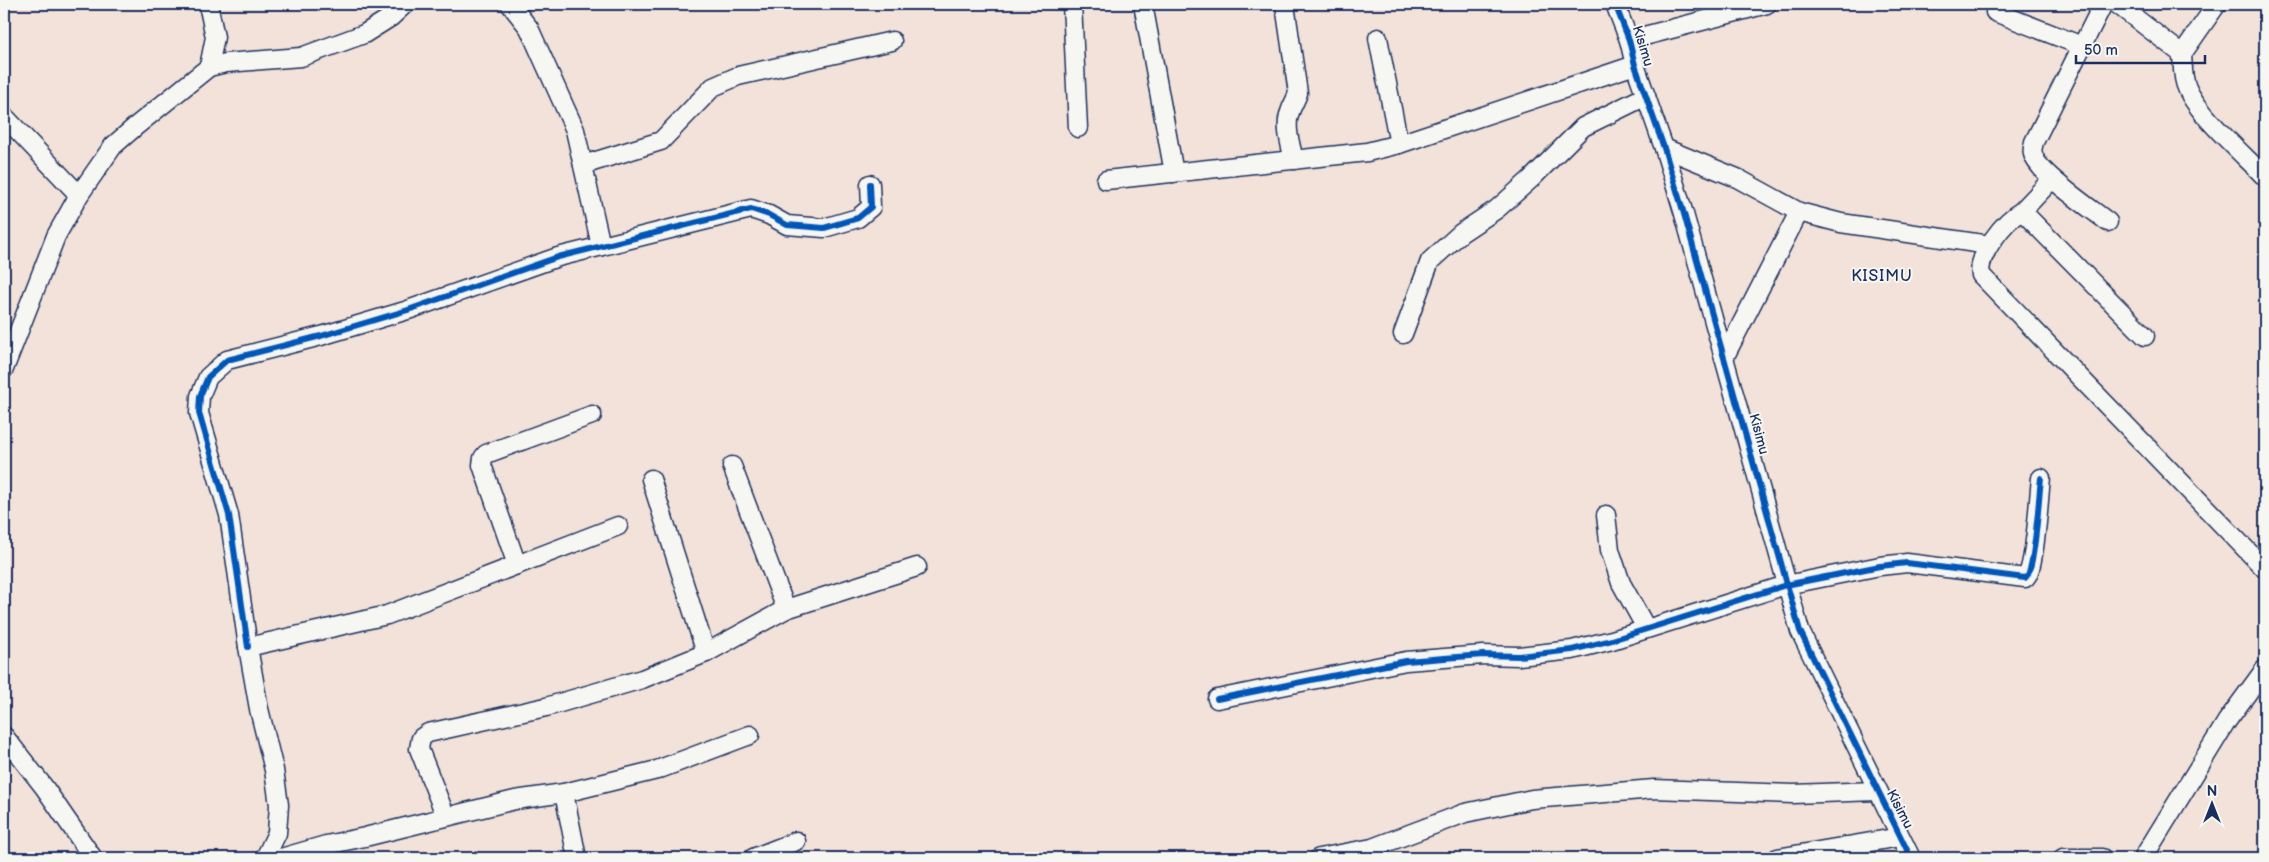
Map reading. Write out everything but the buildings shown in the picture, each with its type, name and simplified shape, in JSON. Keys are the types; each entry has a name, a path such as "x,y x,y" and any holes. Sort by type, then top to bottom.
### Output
{"street":[{"path":"208,4 215,37 209,67"},
{"path":"4,369 56,236 79,195 113,146 209,67 301,57 364,34 391,17 405,4"},
{"path":"510,4 529,28 575,130 602,246"},
{"path":"1072,4 1078,128"},
{"path":"1143,4 1174,173"},
{"name":"Kisimu","path":"1615,4 1629,40 1634,65 1664,148 1800,631 1911,858"},
{"path":"1629,40 1767,4"},
{"path":"2103,4 2034,142 2032,154 2038,164 2052,179 2108,222"},
{"path":"2117,4 2182,54"},
{"path":"2217,4 2182,54 2186,87 2193,100 2265,177"},
{"path":"1285,5 1298,93 1290,112 1288,126 1294,160"},
{"path":"1995,12 2082,46"},
{"path":"1378,38 1399,144"},
{"path":"583,165 661,141 713,87 738,76 892,41"},
{"path":"1106,180 1367,152 1399,144 1634,65"},
{"path":"1403,334 1430,261 1461,233 1497,209 1532,178 1583,127 1646,96"},
{"path":"4,116 79,195"},
{"path":"1664,148 1737,178 1799,212 1841,223 1989,245"},
{"path":"2052,179 2022,212 2014,216 1989,245 1979,269 1981,275 2265,569"},
{"path":"266,858 277,833 278,805 274,770 259,709 248,647 229,514 199,413 200,396 208,377 228,360 321,336 408,310 558,257 751,209 769,215 787,225 824,228 858,218 871,208 870,184"},
{"path":"1724,358 1799,212"},
{"path":"2022,212 2145,336"},
{"path":"517,565 482,465 483,458 486,454 592,415"},
{"path":"732,466 786,610"},
{"path":"1218,699 1406,661 1483,655 1519,656 1556,652 1612,640 1786,585 1880,566 1908,563 2018,578 2028,577 2033,557 2041,478"},
{"path":"651,479 706,652"},
{"path":"1606,515 1610,550 1621,583 1646,628"},
{"path":"248,647 387,615 618,526"},
{"path":"446,817 419,749 421,738 428,733 546,707 642,679 706,652 786,610 917,567"},
{"path":"2143,858 2227,721 2265,669"},
{"path":"281,858 326,845 515,800 564,793 658,770 750,735"},
{"path":"4,736 44,786 93,858"},
{"path":"1320,858 1372,848 1465,813 1532,799 1654,789 1793,794 1877,791"},
{"path":"564,793 577,858"},
{"path":"1777,858 1900,837"},
{"path":"753,858 796,841"},
{"path":"2063,858 2102,858"}],"cycle path":[{"path":"1615,4 1629,40 1635,65 1664,148 1684,214 1800,631 1911,858"},
{"path":"248,647 229,515 199,413 200,396 208,377 227,360 321,336 408,310 558,257 751,209 769,215 787,225 824,228 858,218 871,207 870,184"},
{"path":"1217,699 1406,661 1483,655 1519,656 1572,650 1612,640 1786,585 1880,566 1907,563 2025,578 2034,548 2041,478"}],"district":[{"name":"KISIMU","path":"1882,276"}]}
